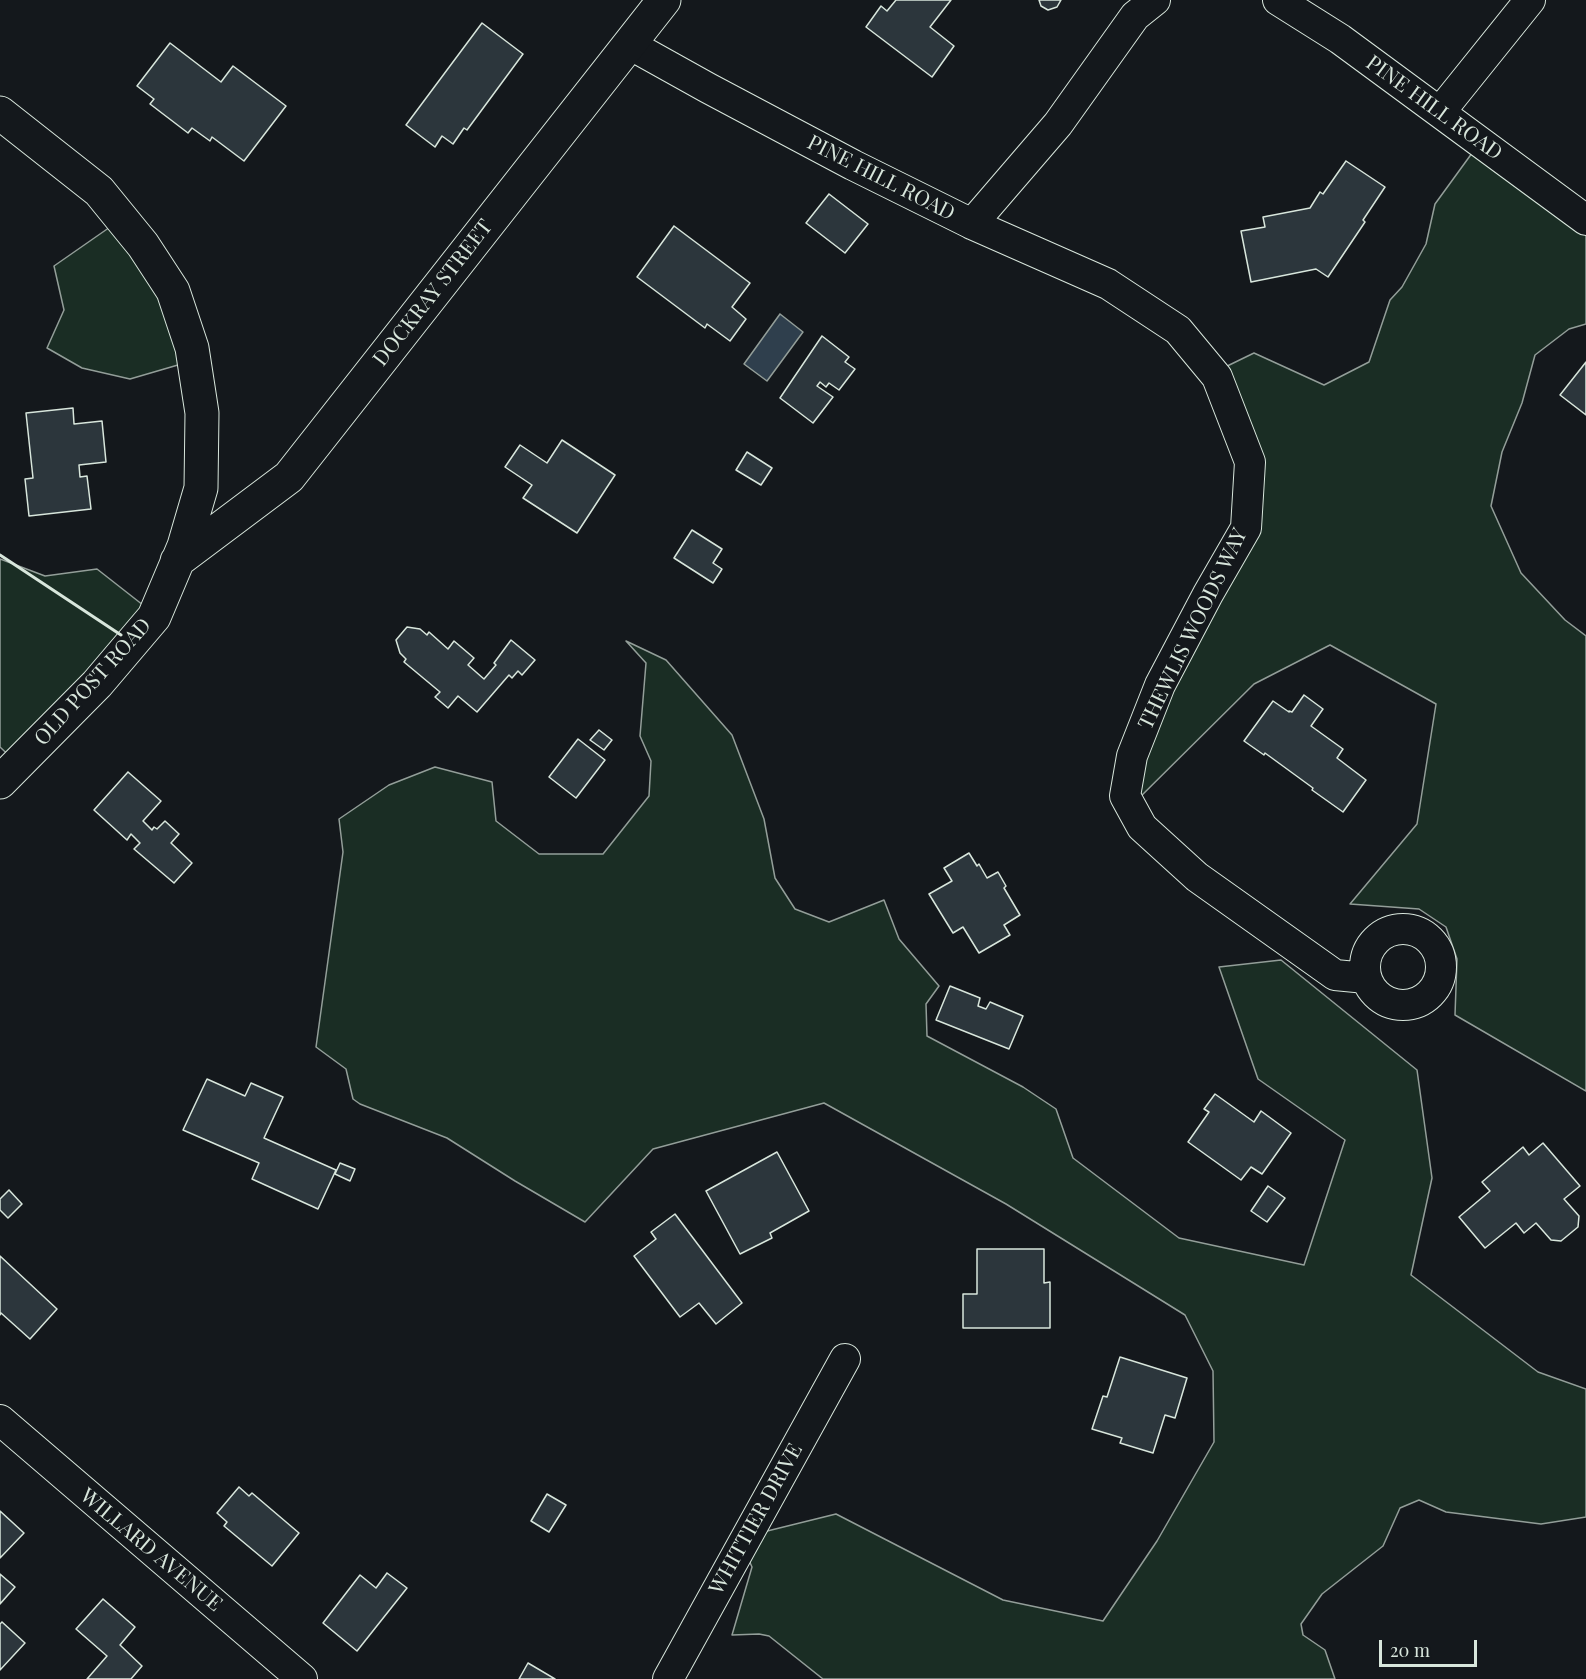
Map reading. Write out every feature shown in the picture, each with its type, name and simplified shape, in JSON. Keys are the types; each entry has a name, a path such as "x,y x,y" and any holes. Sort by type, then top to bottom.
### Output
{"street":[{"name":"DOCKRAY STREET","path":"177,561 289,477 664,0"},
{"name":"PINE HILL ROAD","path":"629,44 843,159 972,225 1058,124 1135,16 1155,0"},
{"name":"PINE HILL ROAD","path":"1278,0 1340,39 1586,220"},
{"path":"1440,112 1530,0"},
{"name":"OLD POST ROAD","path":"0,113 99,191 143,245 173,291 192,348 202,413 201,488 183,546 153,617 97,684 0,782"},
{"name":"THEWLIS WOODS WAY","path":"972,225 1108,284 1178,330 1217,377 1250,462 1246,528 1160,685 1132,756 1125,796 1142,827 1197,877 1335,975 1366,978"},
{"name":"WHITTIER DRIVE","path":"668,1679 844,1359"},
{"name":"WILLARD AVENUE","path":"0,1420 302,1679"}],"green space":[{"path":"1475,149 1586,216 1586,324 1569,329 1535,355 1522,403 1502,452 1491,506 1521,573 1565,620 1586,636 1586,1091 1455,1015 1457,959 1446,927 1419,909 1350,904 1417,824 1436,704 1330,645 1254,684 1132,805 1136,760 1251,530 1219,370 1254,353 1324,385 1369,362 1390,300 1402,287 1426,244 1435,204"},
{"path":"123,218 195,360 130,379 82,368 47,348 64,310 54,266"},
{"path":"0,559 45,576 97,569 157,616 18,764 0,747"},
{"path":"626,641 666,660 732,735 764,819 775,878 795,909 829,922 884,900 899,939 939,986 926,1004 927,1036 1023,1087 1056,1109 1073,1158 1179,1238 1304,1265 1345,1140 1258,1079 1219,967 1281,960 1417,1070 1432,1178 1411,1275 1538,1372 1586,1389 1586,1517 1541,1524 1446,1512 1419,1500 1400,1508 1383,1546 1322,1594 1301,1624 1303,1635 1325,1650 1335,1679 823,1679 769,1636 732,1635 752,1567 739,1538 836,1514 1003,1600 1103,1621 1157,1541 1214,1442 1213,1371 1185,1315 1006,1204 824,1103 653,1149 585,1222 447,1138 360,1104 353,1099 346,1069 316,1047 343,852 339,819 389,785 435,767 492,782 496,821 539,854 603,854 649,796 651,761 640,736 646,663"}],"water":[{"path":"780,314 803,332 767,381 744,364"}],"building":[{"path":"896,0 951,0 930,27 954,46 932,77 866,27 881,6 887,11"},
{"path":"1039,0 1061,0 1057,7 1048,10 1041,6"},
{"path":"482,23 523,54 467,130 464,128 453,144 442,136 435,147 406,125"},
{"path":"170,43 221,82 233,66 286,106 244,161 212,137 210,141 192,128 188,133 150,104 154,99 137,86"},
{"path":"1346,161 1385,187 1363,220 1365,222 1328,277 1316,269 1251,282 1241,231 1265,227 1263,217 1310,208 1320,192 1323,194"},
{"path":"829,194 868,224 845,253 806,223"},
{"path":"674,226 750,283 732,307 746,319 730,341 707,324 705,328 637,277"},
{"path":"822,336 849,357 845,362 855,369 839,390 829,383 826,387 820,382 817,386 833,397 813,423 780,398"},
{"path":"1586,362 1586,415 1560,395"},
{"path":"73,408 74,424 102,421 106,462 79,465 80,477 87,476 91,509 29,516 25,479 33,478 26,413"},
{"path":"562,440 615,475 577,533 523,498 532,485 505,467 520,445 547,463"},
{"path":"747,452 772,468 761,485 736,470"},
{"path":"692,530 722,549 713,563 722,569 713,583 674,558"},
{"path":"407,627 420,629 427,635 429,632 448,649 454,641 474,658 468,665 484,679 496,665 494,663 511,640 535,660 522,675 518,671 512,678 509,675 477,712 458,696 448,708 435,697 440,692 404,662 406,659 400,653 396,640"},
{"path":"1304,695 1323,709 1311,726 1343,749 1337,758 1366,780 1343,812 1265,753 1264,755 1244,741 1273,701 1292,712"},
{"path":"599,730 612,740 604,750 590,740"},
{"path":"578,739 605,760 576,798 549,777"},
{"path":"128,772 161,801 143,821 152,830 154,827 157,829 165,821 179,834 171,843 192,863 174,883 134,849 140,843 131,834 127,840 94,810"},
{"path":"969,853 987,878 998,872 1006,886 1004,888 1020,915 1004,925 1010,935 979,953 963,927 953,933 929,894 952,881 944,868"},
{"path":"950,986 980,998 978,1006 986,1009 990,1002 1023,1016 1009,1049 936,1020"},
{"path":"207,1079 245,1096 251,1083 283,1097 264,1138 336,1170 318,1209 252,1179 259,1163 183,1130"},
{"path":"1215,1094 1254,1122 1261,1111 1291,1133 1262,1174 1251,1167 1241,1180 1188,1142 1209,1112 1204,1109"},
{"path":"1543,1143 1580,1186 1564,1199 1579,1216 1578,1227 1561,1241 1551,1240 1536,1223 1524,1233 1516,1223 1485,1248 1459,1217 1490,1191 1482,1182 1523,1147 1529,1155"},
{"path":"777,1152 809,1211 770,1233 772,1238 740,1254 706,1191"},
{"path":"340,1163 355,1169 350,1181 335,1174"},
{"path":"1268,1186 1285,1198 1267,1222 1251,1211"},
{"path":"9,1190 22,1204 8,1218 0,1210 0,1199"},
{"path":"675,1214 742,1303 716,1324 699,1303 680,1317 634,1256 656,1239 651,1232"},
{"path":"977,1249 1044,1249 1044,1283 1050,1282 1050,1328 963,1328 963,1294 977,1294"},
{"path":"0,1256 57,1309 30,1339 1,1313 0,1315"},
{"path":"1120,1357 1187,1378 1175,1418 1165,1415 1153,1453 1120,1443 1122,1438 1092,1429 1103,1396 1107,1397"},
{"path":"239,1487 249,1496 252,1493 299,1533 272,1566 224,1526 227,1522 217,1513"},
{"path":"547,1494 566,1505 549,1532 531,1521"},
{"path":"0,1511 24,1533 0,1558"},
{"path":"387,1573 407,1588 357,1651 323,1623 360,1575 376,1588"},
{"path":"0,1574 15,1587 0,1604"},
{"path":"103,1599 135,1627 120,1645 142,1666 131,1679 87,1679 107,1656 76,1629"},
{"path":"2,1622 25,1643 0,1670 0,1624"},
{"path":"528,1663 555,1679 519,1679"}],"wall":[{"path":"0,555 121,635"}]}
